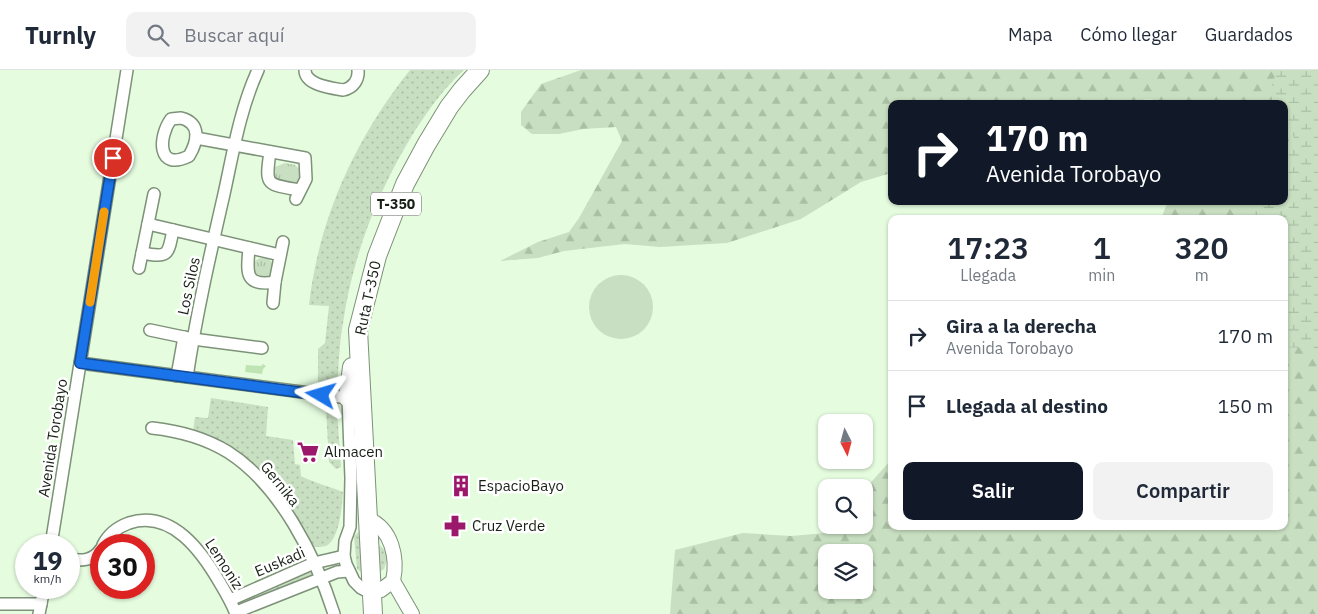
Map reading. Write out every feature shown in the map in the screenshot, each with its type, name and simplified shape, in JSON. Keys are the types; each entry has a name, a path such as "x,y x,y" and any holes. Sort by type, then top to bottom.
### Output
{"main road":[{"name":"Ruta T-350","path":"373,614 358,330 367,288 377,256 405,184 449,108 480,70"},
{"path":"348,398 358,330"}],"street":[{"name":"Avenida Torobayo","path":"53,534 127,70"},
{"name":"Los Silos","path":"248,70 248,90"},
{"name":"Los Silos","path":"182,376 189,338 248,90 258,70"},
{"path":"305,70 306,76 311,81 343,90 354,84 358,77 358,70"},
{"path":"196,138 305,158 306,179 298,195 273,185 268,180 266,175 270,152"},
{"path":"139,268 154,194"},
{"name":"Los Silos","path":"148,224 280,255"},
{"name":"Los Silos","path":"142,253 159,256 166,253 169,249 173,230"},
{"path":"273,303 283,242"},
{"path":"249,248 248,275 253,281 264,284 275,282"},
{"name":"Los Silos","path":"150,330 189,338 262,348"},
{"path":"80,363 348,398 351,478 350,527 345,541 344,556 349,571 357,585 371,593 381,590 394,581"},
{"name":"Gernika","path":"152,428 180,432 219,447 240,460 258,477 298,532 322,579 334,614"},
{"path":"350,527 361,520 368,519 380,526 391,544 395,559 394,581 412,614"},
{"name":"Lemoniz","path":"112,534 120,527 134,522 148,521 169,527 182,534 194,544 210,566 236,613"},
{"name":"Euskadi","path":"230,600 314,563 344,556"},
{"name":"Euskadi","path":"236,613 337,572 349,571"},
{"path":"0,604 40,609"}],"green space":[{"path":"410,70 464,70 450,83 427,113 390,174 369,222 353,272 341,339 337,387 318,385 318,349 325,343 329,306 309,305 321,241 343,181 357,152 390,96"},
{"path":"581,70 1287,70 1281,100 888,100 888,174 861,182 801,219 727,243 660,247 625,244 564,251 538,258 500,261 538,242 569,232 579,218 622,141 616,127 583,129 559,134 532,134 521,125 521,112 541,84"},
{"path":"1278,70 1318,70 1318,349 1288,347 1288,215 1253,215 1255,205 1288,205 1288,151 1294,137 1288,132 1288,100 1272,100 1272,83"},
{"path":"1288,121 1304,134 1288,167"},
{"path":"285,163 295,165 300,170 299,181 294,186 281,184 273,177 275,167"},
{"path":"1166,205 1263,205 1261,215 1163,215"},
{"path":"263,258 271,261 274,269 271,277 263,280 255,277 252,269 255,261"},
{"path":"615,275 627,275 644,284 651,295 653,307 651,319 644,330 627,339 615,339 603,334 594,325 589,313 589,301 594,289 603,280"},
{"path":"1288,336 1318,340 1318,614 670,614 675,550 743,533 791,536 818,534 873,534 873,480 888,463 888,530 1288,530"},
{"path":"211,398 268,407 266,436 293,440 295,464 300,465 301,476 343,492 341,513 331,542 326,546 313,547 266,477 227,445 193,431 195,417 208,418"},
{"path":"326,409 337,410 341,467 336,469 329,462"},
{"path":"362,529 366,576 357,569 354,536"},
{"path":"373,541 383,548 388,557 384,569 376,574"},
{"path":"313,569 317,578 249,602 246,597"}],"shaded area":[{"path":"263,364 266,366 262,374 245,372 246,365 261,366"}],"slow traffic":[{"path":"90,302 104,212"}],"place":[{"name":"Almacen","path":"308,452"},
{"name":"EspacioBayo","path":"461,486"},
{"name":"Cruz Verde","path":"455,526"}],"route":[{"path":"113,158 80,363 321,395"}]}
